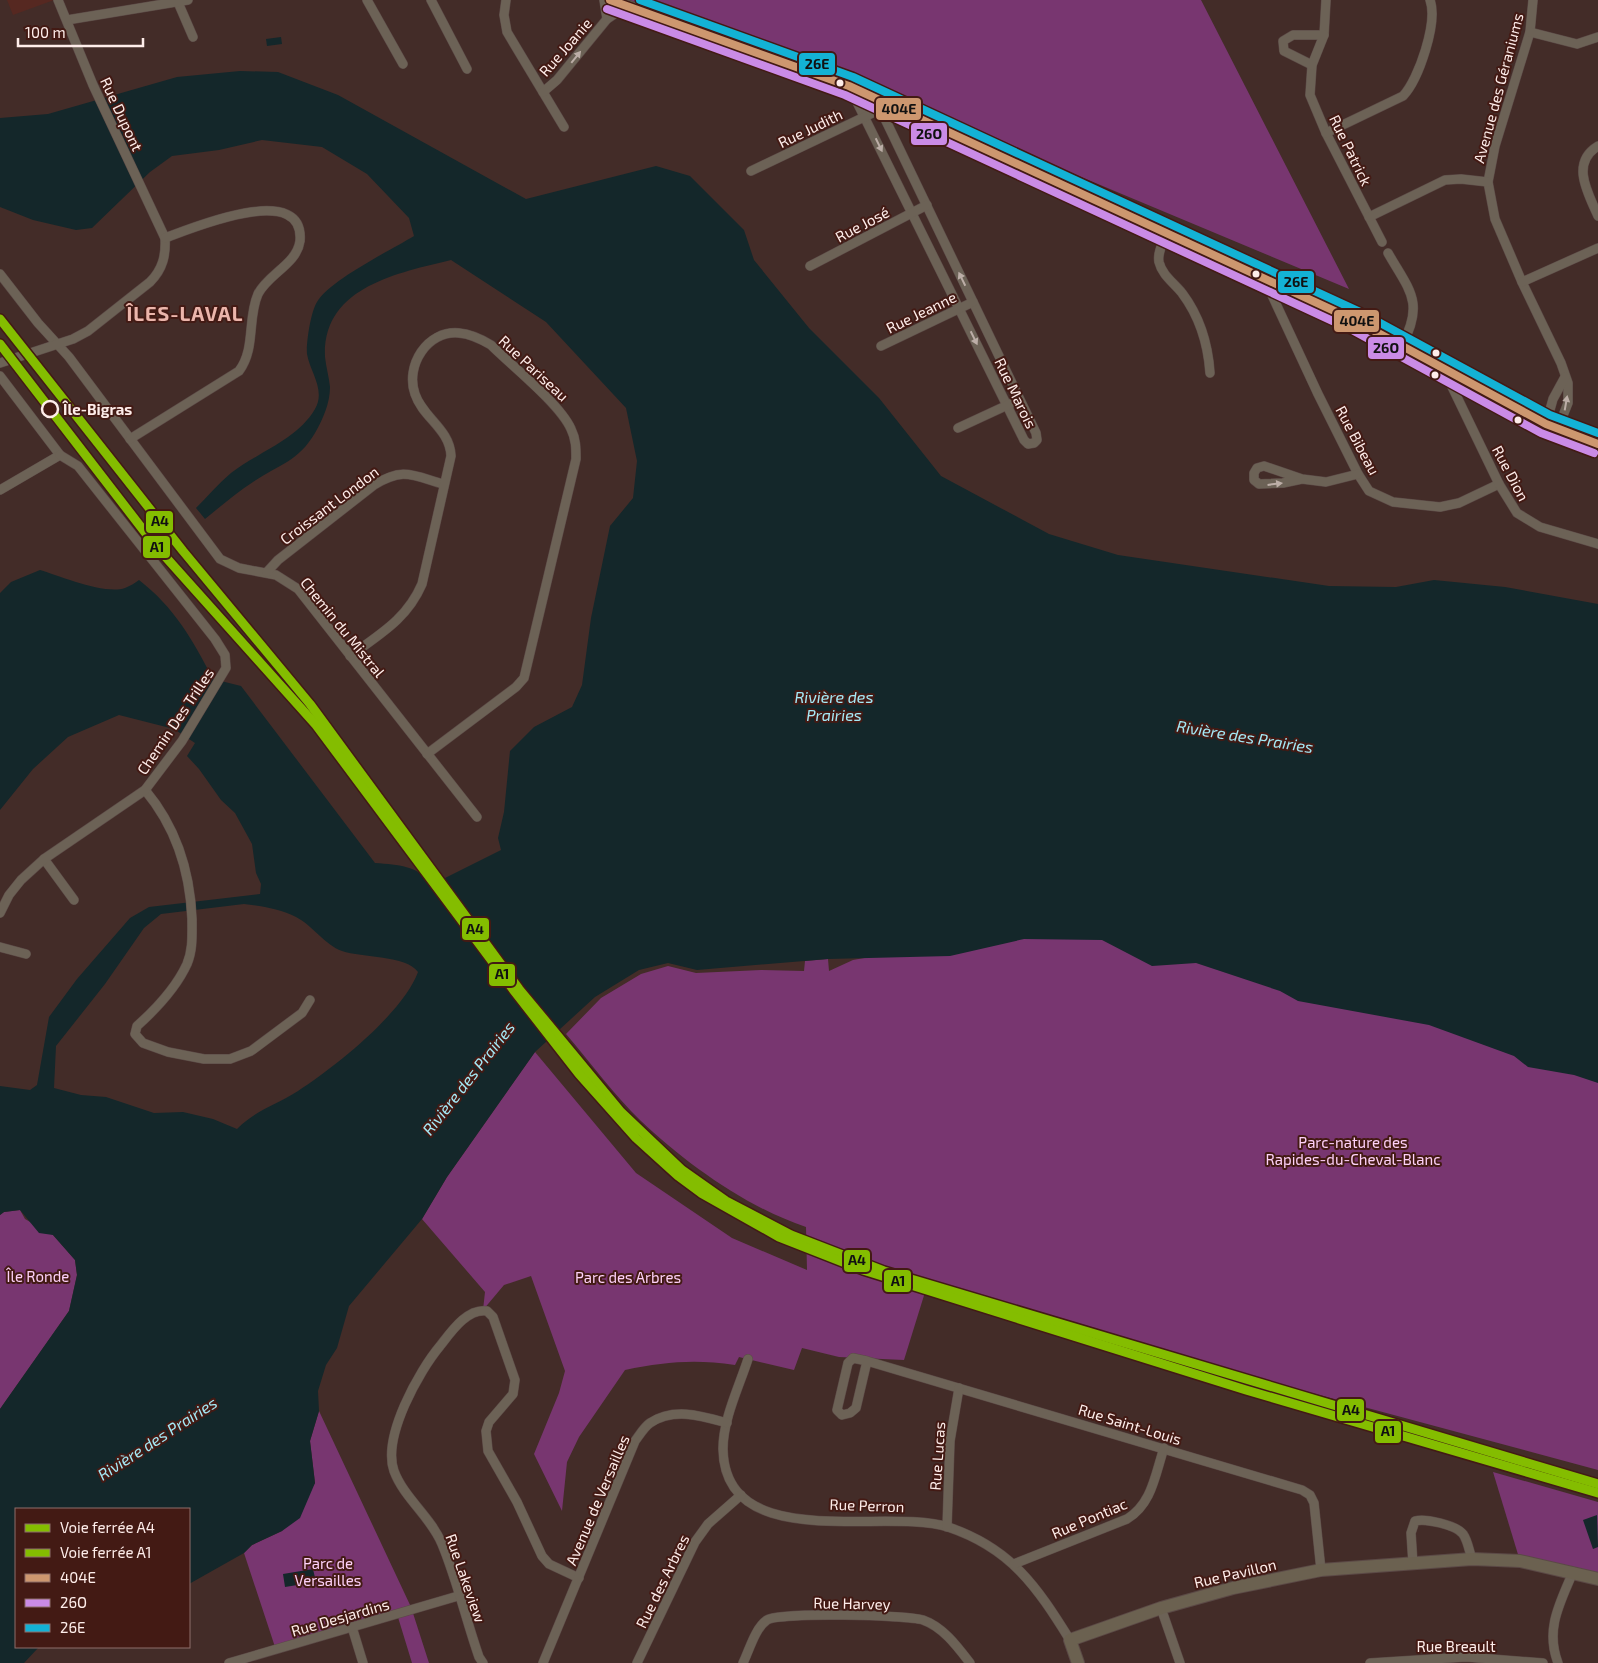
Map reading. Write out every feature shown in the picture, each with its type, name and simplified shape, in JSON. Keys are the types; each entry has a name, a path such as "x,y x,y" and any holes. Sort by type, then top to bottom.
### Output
{"street":[{"name":"Rue Dupont","path":"58,0 93,85 165,238"},
{"path":"67,20 188,0"},
{"path":"367,0 403,64"},
{"path":"431,0 467,69"},
{"path":"506,0 504,15 507,32 564,127"},
{"name":"Rue Joanie","path":"604,0 607,19"},
{"path":"610,0 849,86 878,104 1167,232 1264,278 1402,344 1546,424 1598,444"},
{"name":"Rue Patrick","path":"1326,0 1324,36 1312,65 1310,95 1326,133 1382,242"},
{"path":"1326,133 1403,96 1412,87 1434,18 1430,0"},
{"name":"Avenue des Géraniums","path":"1533,0 1530,32 1495,146 1488,182 1495,220 1561,363 1568,383 1568,403 1558,428"},
{"path":"178,1 193,37"},
{"name":"Rue Joanie","path":"543,92 557,80 607,19 626,6"},
{"path":"1530,32 1576,44 1598,37"},
{"path":"1312,65 1284,51 1283,41 1293,35 1324,36"},
{"name":"Rue Marois","path":"849,86 1024,440 1028,444 1034,443 1037,440 1036,433 878,104"},
{"name":"Rue Judith","path":"751,172 865,117 878,104"},
{"path":"1598,146 1590,151 1582,166 1582,178 1598,216"},
{"path":"1369,217 1445,180 1461,179 1488,182"},
{"name":"Rue José","path":"810,266 927,205"},
{"path":"0,363 58,345 88,331 158,274 166,250 165,238 217,219 262,210 276,211 292,218 297,225 300,241 290,260 266,282 259,292 254,305 246,362 239,371 130,440"},
{"path":"1167,232 1158,255 1159,263 1165,275 1181,291 1194,311 1204,333 1210,373"},
{"path":"1522,282 1598,248"},
{"path":"1388,253 1414,305 1412,322 1402,344"},
{"name":"Chemin du Mistral","path":"0,274 38,323 58,345 220,559 239,568 266,572 288,581 298,590 477,817"},
{"name":"Rue Bibeau","path":"1264,278 1358,474 1370,491 1393,502 1431,506 1459,503 1499,484"},
{"name":"Rue Jeanne","path":"881,346 973,302"},
{"name":"Rue Pariseau","path":"350,656 403,617 414,602 422,584 443,484 451,456 446,436 419,406 412,380 415,364 421,351 434,339 458,333 479,338 491,345 562,414 571,429 576,443 576,459 524,678 516,688 428,754"},
{"name":"Rue Dion","path":"1443,367 1499,484 1517,512 1540,528 1598,544"},
{"name":"Chemin Des Trilles","path":"0,376 60,455 78,466 222,648 227,663 222,678 182,741 145,790 44,859 21,880 9,895 0,913"},
{"path":"1546,424 1553,400 1565,377"},
{"path":"958,428 1020,400"},
{"path":"0,490 60,455"},
{"path":"1302,479 1283,483 1259,484 1254,480 1254,473 1257,468 1264,466 1302,479 1326,482 1358,474"},
{"name":"Croissant London","path":"266,572 307,537 389,476 399,473 410,474 443,484"},
{"path":"145,790 157,804 175,836 183,858 190,891 192,942 188,962 179,980 152,1012 136,1026 135,1034 143,1043 168,1052 204,1059 230,1059 251,1051 302,1013 310,1000"},
{"path":"44,859 74,900"},
{"path":"0,947 26,954"},
{"name":"Rue Lakeview","path":"483,1663 458,1596 442,1544 394,1471 392,1449 403,1412 421,1371 460,1323 477,1311 487,1311 493,1317 515,1380 513,1394 489,1422 486,1431 488,1451 517,1502 542,1556 549,1564 579,1578"},
{"path":"854,1358 867,1361 856,1408 850,1413 842,1415 836,1410 848,1363 854,1358"},
{"name":"Rue Perron","path":"748,1359 727,1423 723,1448 729,1479 741,1495 769,1513 788,1518 902,1522 947,1527 983,1543 1014,1564 1042,1595 1070,1640 1078,1663"},
{"name":"Rue Saint-Louis","path":"867,1361 1302,1490 1310,1495 1314,1503 1321,1570"},
{"name":"Rue Lucas","path":"947,1527 950,1441 959,1388"},
{"name":"Avenue de Versailles","path":"543,1663 635,1442 649,1424 663,1417 680,1414 700,1416 727,1423"},
{"name":"Rue Pontiac","path":"1014,1564 1138,1513 1147,1502 1164,1448"},
{"name":"Rue des Arbres","path":"637,1663 695,1542 708,1524 741,1495"},
{"path":"1413,1564 1411,1533 1415,1521 1425,1518 1461,1531 1467,1540 1472,1559"},
{"name":"Rue Pavillon","path":"1070,1640 1161,1608 1233,1588 1321,1570 1472,1559 1520,1561 1598,1579"},
{"path":"1558,1663 1552,1648 1552,1630 1557,1608 1573,1572"},
{"name":"Rue Desjardins","path":"229,1663 458,1596"},
{"path":"1161,1608 1180,1663"},
{"name":"Rue Harvey","path":"742,1663 761,1626 767,1620 778,1616 876,1616 922,1620 939,1629 957,1645 970,1663"},
{"path":"352,1627 363,1663"},
{"name":"Rue Breault","path":"1370,1663 1466,1657 1543,1663"}],"shaded area":[{"path":"7,0 54,0 13,15"}],"green space":[{"path":"628,0 1201,0 1349,289 940,118 939,120 853,82"},
{"name":"Parc-nature des Rapides-du-Cheval-Blanc","path":"1047,844 1598,949 1598,1470 926,1289 904,1360 839,1357 802,1348 794,1370 739,1357 735,1365 680,1362 625,1370 579,1437 567,1462 562,1511 534,1454 559,1393 565,1371 531,1276 504,1285 483,1310 485,1292 422,1219 447,1177 535,1052 636,1173 732,1238 807,1270 806,1227 784,1219 740,1196 718,1183 677,1153 631,1111 566,1034 601,998 641,974 668,966 696,973 761,970 804,971 805,961 828,959 829,971 853,960 927,947"},
{"name":"Île Ronde","path":"20,1210 25,1219 53,1235 75,1260 77,1275 69,1311 0,1409 0,1215 4,1212"},
{"name":"Parc de Versailles","path":"319,1411 411,1607 429,1663 412,1663 397,1614 276,1650 244,1553 252,1545 282,1531 315,1483 310,1441"},
{"path":"1493,1472 1598,1502 1598,1579 1520,1561"}],"water":[{"path":"281,37 282,44 267,46 266,39"},
{"name":"Rivière des Prairies","path":"240,71 278,72 338,95 526,199 656,166 690,176 744,230 754,260 809,328 879,398 941,476 1049,534 1118,555 1329,586 1396,587 1434,580 1505,587 1598,604 1598,1083 1574,1075 1528,1067 1514,1056 1429,1025 1298,1001 1280,991 1196,963 1152,966 1102,940 1024,939 950,956 828,959 697,970 668,963 639,970 595,997 535,1052 447,1177 422,1219 349,1306 337,1348 326,1365 318,1391 319,1411 310,1441 315,1483 300,1518 282,1531 252,1545 244,1553 190,1583 190,1508 15,1508 15,1648 38,1648 24,1663 0,1663 0,1409 69,1311 77,1275 75,1260 53,1235 39,1233 20,1210 4,1212 0,1215 0,1086 30,1090 37,1085 49,1017 77,979 130,918 149,907 260,894 261,884 256,873 252,844 235,813 221,800 199,769 187,756 195,743 174,729 119,715 68,737 33,769 0,810 0,593 11,582 40,570 82,584 106,589 125,588 139,580 163,601 182,625 213,679 241,686 375,863 407,867 420,873 433,884 501,850 498,838 504,812 510,751 534,727 572,707 582,685 591,618 610,526 633,498 637,461 626,408 546,322 451,260 387,278 367,287 350,299 336,314 327,333 325,357 330,393 326,411 315,433 295,457 247,486 205,519 196,508 217,486 242,465 288,437 307,420 315,409 319,395 307,349 308,335 315,306 324,293 334,284 414,236 409,218 367,174 322,147 262,140 219,150 172,156 150,172 92,228 76,230 33,220 0,207 0,118 48,114 177,77","holes":["244,904 264,907 296,917 330,944 342,951 394,960 404,963 418,972 398,1005 348,1054 313,1081 290,1096 259,1112 237,1129 213,1119 183,1112 154,1113 106,1097 81,1095 54,1088 56,1046 105,984 144,928 161,914"]},
{"path":"1597,1515 1598,1547 1593,1549 1583,1520"},
{"path":"313,1569 316,1582 285,1587 283,1574"}],"rail line":[{"name":"A4","path":"0,319 183,551 310,704 519,989 621,1112 682,1170 726,1201 791,1235 884,1271 1598,1484"},
{"name":"A1","path":"0,344 154,544 316,725 515,992 579,1074 636,1138 678,1176 701,1193 779,1237 863,1270 1246,1390 1598,1493"}],"transit line":[{"name":"404E","path":"610,0 849,86 1356,321 1546,424 1598,444"},
{"name":"26E","path":"640,0 853,77 1360,312 1550,415 1598,433"},
{"name":"26O","path":"607,9 845,95 1352,330 1541,433 1594,453"}],"place":[{"name":"Île-Bigras","path":"50,409"}],"district":[{"name":"ÎLES-LAVAL","path":"185,313"}],"park label":[{"name":"Parc des Arbres","path":"628,1277"}]}
